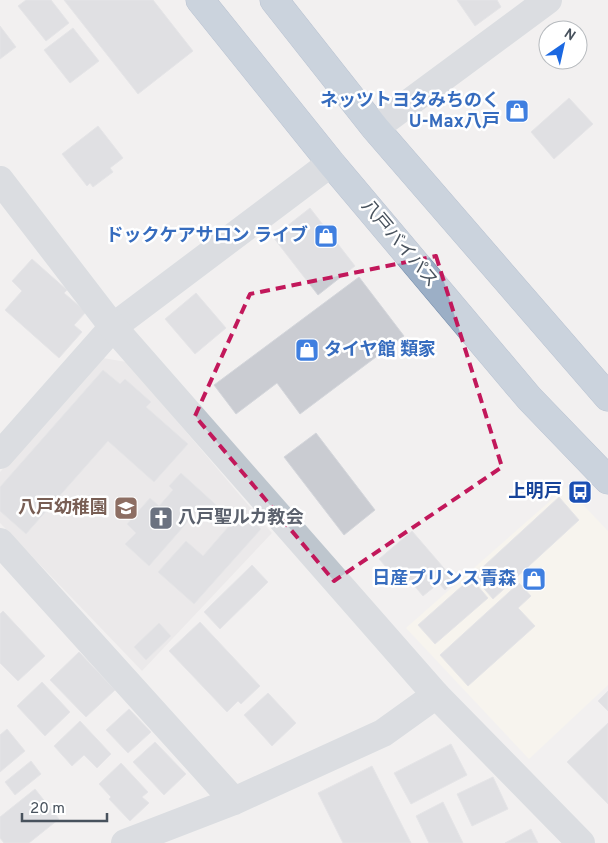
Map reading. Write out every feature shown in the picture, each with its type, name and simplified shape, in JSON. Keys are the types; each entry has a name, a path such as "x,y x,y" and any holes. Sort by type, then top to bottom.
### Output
{"highway":[{"name":"八戸バイパス","path":"200,0 331,163 529,398 608,480"},
{"path":"274,0 375,128 608,397"}],"street":[{"path":"375,128 548,0"},
{"path":"0,456 113,327 331,163"},
{"path":"0,180 113,327 436,695 580,843"},
{"path":"0,542 234,801"},
{"path":"125,843 234,801 383,733 436,695"}],"highlighted area":[{"path":"436,256 502,467 334,581 195,416 250,294"}],"shaded area":[{"name":"八戸幼稚園","path":"103,358 127,362 272,533 142,671 0,523 0,472"},
{"name":"日産プリンス青森","path":"566,487 608,531 608,685 529,759 406,628"}],"building":[{"path":"26,0 51,0 69,23 46,41 18,6"},
{"path":"64,0 153,0 193,51 138,94"},
{"path":"457,0 497,0 501,7 475,26"},
{"path":"0,26 16,47 0,59"},
{"path":"73,28 99,61 70,83 44,50"},
{"path":"569,98 593,124 554,159 531,132"},
{"path":"98,126 123,158 110,168 113,172 93,187 90,183 87,186 62,154"},
{"path":"310,208 355,266 318,295 273,237"},
{"path":"32,259 67,290 64,293 86,312 74,325 82,332 59,358 5,310 22,291 12,281"},
{"path":"359,277 404,336 300,414 277,383 236,414 214,385"},
{"path":"196,293 226,328 195,354 165,319"},
{"path":"103,370 120,384 125,379 151,402 146,407 188,444 154,482 108,441 26,534 0,511 0,487"},
{"path":"316,433 375,510 344,535 284,457"},
{"name":"八戸聖ルカ教会","path":"181,473 225,513 213,525 197,511 149,566 125,544 136,533 127,524 150,498 159,506 173,490 169,486"},
{"path":"559,497 579,520 493,599 473,576"},
{"path":"242,511 261,529 194,604 158,572 186,541 203,556"},
{"path":"412,531 455,581 445,590 439,583 423,596 402,571 395,577 379,559"},
{"path":"252,565 268,582 220,629 204,612"},
{"path":"471,578 488,598 435,644 418,625"},
{"path":"519,583 531,596 518,608 535,626 468,686 440,655"},
{"path":"3,611 45,656 18,681 0,663 0,614"},
{"path":"200,622 260,686 241,704 238,701 227,712 169,651"},
{"path":"159,623 171,636 146,660 134,647"},
{"path":"79,652 115,690 86,717 50,680"},
{"path":"42,682 70,712 45,736 17,706"},
{"path":"608,691 608,711 598,701"},
{"path":"268,693 296,723 272,746 244,715"},
{"path":"129,709 151,732 128,753 106,730"},
{"path":"80,721 111,754 97,768 84,755 72,766 54,746"},
{"path":"608,723 608,804 567,762"},
{"path":"7,729 25,751 0,772 0,735"},
{"path":"155,742 186,774 164,795 133,762"},
{"path":"451,744 467,775 411,804 394,773"},
{"path":"31,761 41,774 15,795 5,782"},
{"path":"121,763 148,792 142,797 149,803 130,821 109,799 111,797 99,784"},
{"path":"372,766 411,843 343,843 318,793"},
{"path":"493,777 508,809 472,826 457,794"},
{"path":"35,789 59,819 29,843 4,843 0,838 0,817"},
{"path":"443,802 463,843 429,843 416,816"},
{"path":"531,829 538,843 505,843"}],"place":[{"name":"ネッツトヨタみちのく U-Max八戸","path":"517,111"},
{"name":"ドックケアサロン ライブ","path":"326,236"},
{"name":"タイヤ館 類家","path":"307,350"},
{"name":"上明戸","path":"580,492"},
{"name":"八戸幼稚園","path":"126,508"},
{"name":"八戸聖ルカ教会","path":"161,518"},
{"name":"日産プリンス青森","path":"534,579"}]}
